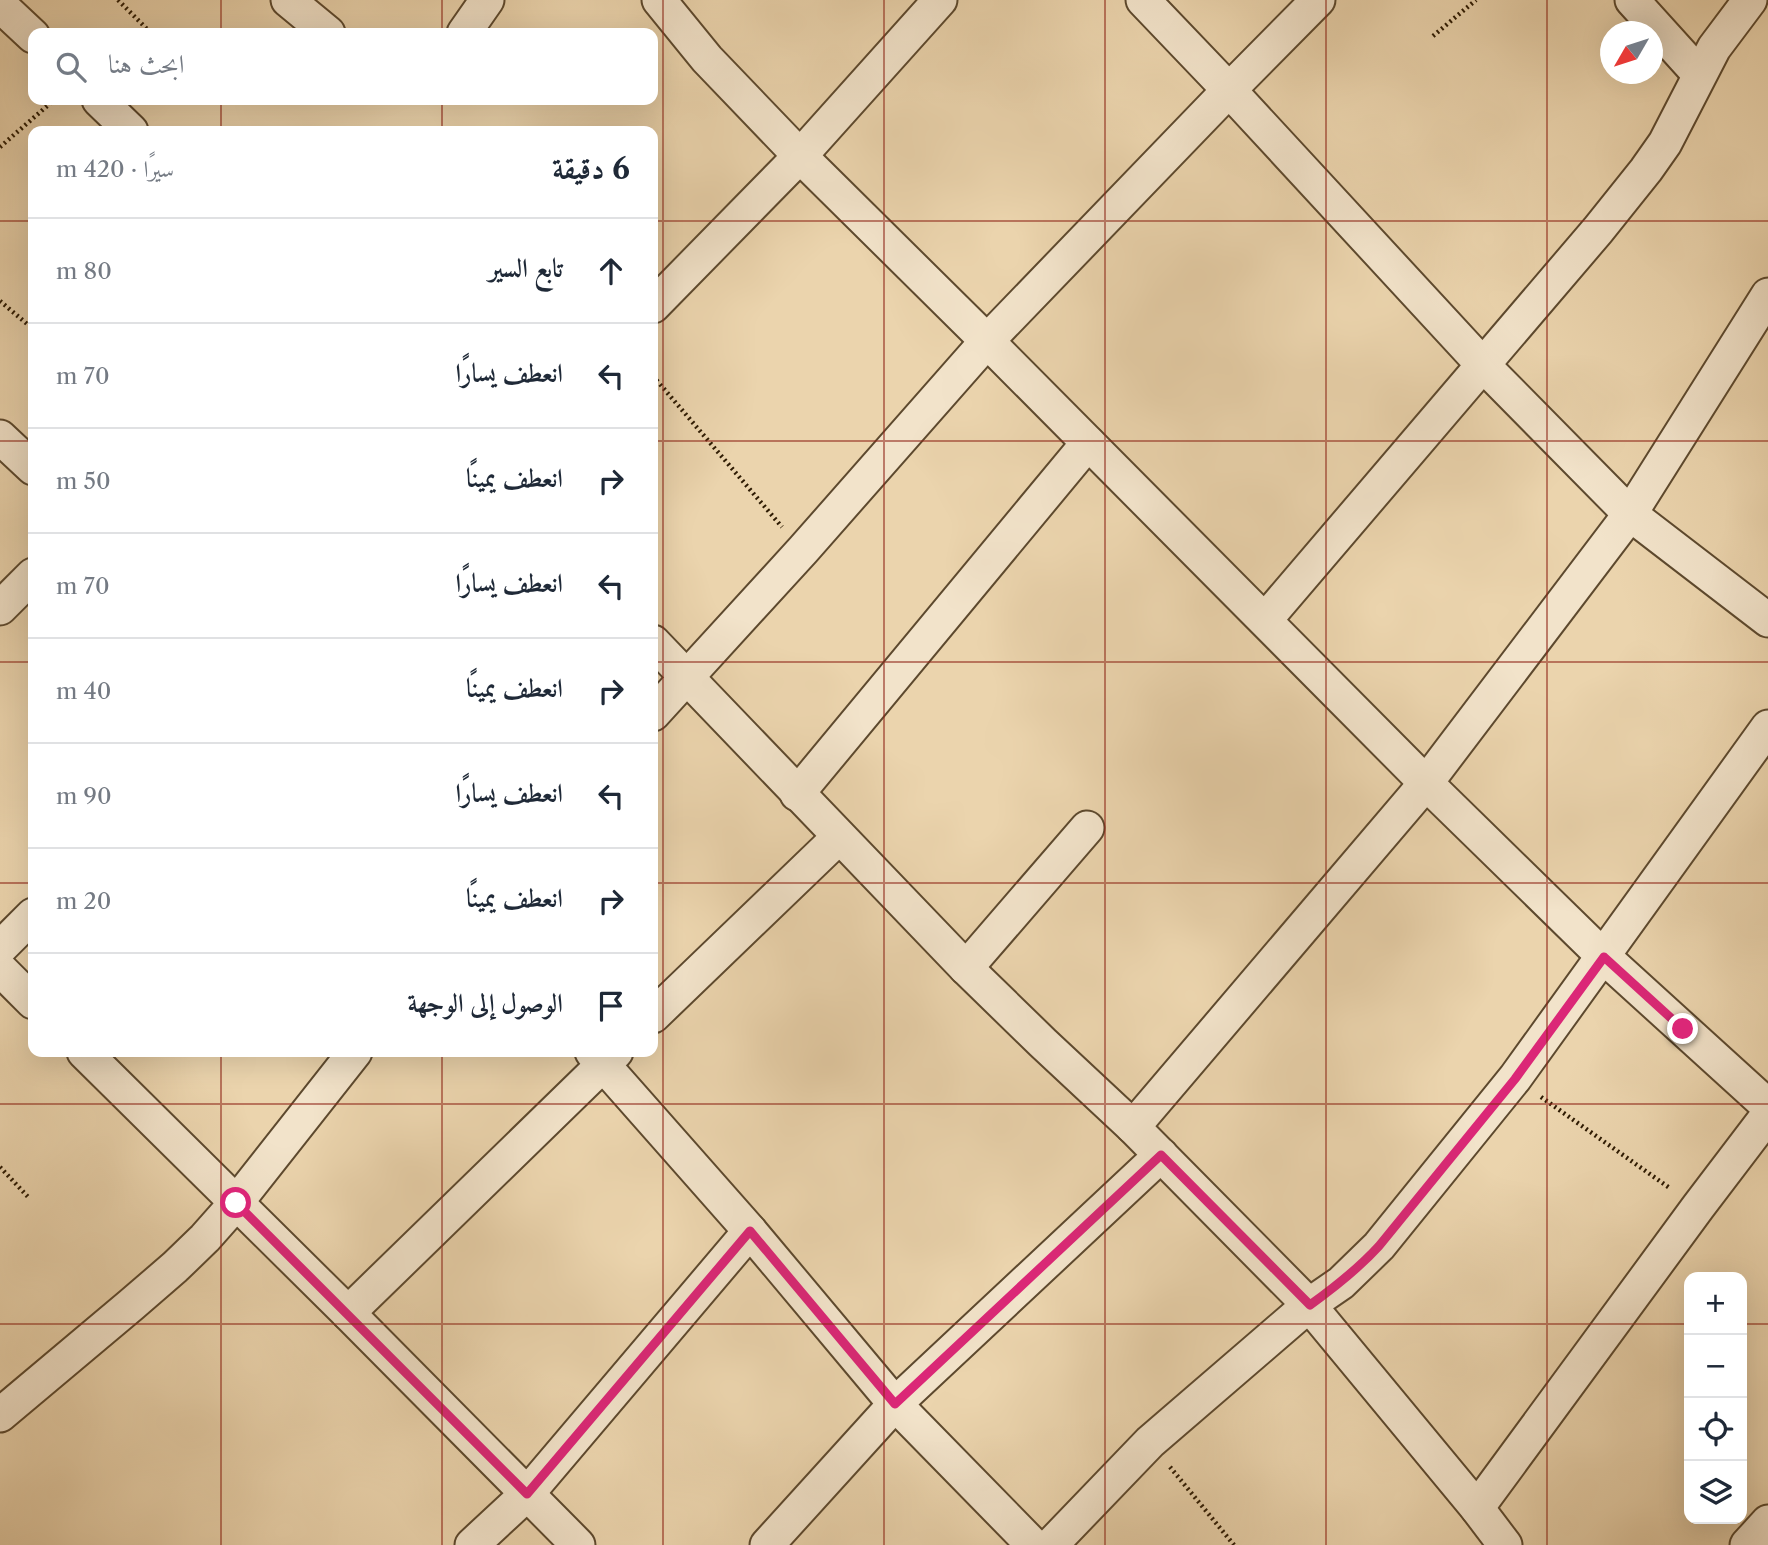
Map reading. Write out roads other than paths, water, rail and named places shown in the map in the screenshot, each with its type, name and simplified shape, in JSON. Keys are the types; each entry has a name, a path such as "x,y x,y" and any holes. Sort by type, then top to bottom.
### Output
{"street":[{"path":"288,0 322,28"},
{"path":"467,28 487,0"},
{"path":"659,0 707,58 800,156 1426,783 1604,957 1768,1106"},
{"path":"658,301 800,156 940,0"},
{"path":"1143,0 1483,365 1630,514 1768,620"},
{"path":"658,709 803,550 987,341 1318,0"},
{"path":"1632,0 1699,74"},
{"path":"1265,620 1598,230 1646,170 1673,129 1714,48 1750,0"},
{"path":"0,5 28,31"},
{"path":"105,105 126,126"},
{"path":"1133,1127 1426,783 1630,514 1768,295"},
{"path":"0,437 28,463"},
{"path":"797,794 1088,443"},
{"path":"0,608 28,580"},
{"path":"658,647 966,968 1133,1127 1310,1305 1505,1545"},
{"path":"1051,1545 1150,1442 1310,1305 1341,1283 1379,1246 1515,1079 1768,727"},
{"path":"966,968 1087,828"},
{"path":"658,1011 839,837"},
{"path":"0,948 28,920"},
{"path":"0,969 28,997"},
{"path":"89,1057 578,1545"},
{"path":"0,1415 175,1267 205,1238 236,1203 351,1057"},
{"path":"348,1313 603,1057"},
{"path":"605,1057 895,1404 1033,1545"},
{"path":"1477,1508 1768,1115"},
{"path":"767,1545 895,1404 1161,1155"},
{"path":"472,1545 527,1494 750,1231"},
{"path":"1747,1545 1768,1522"}]}
